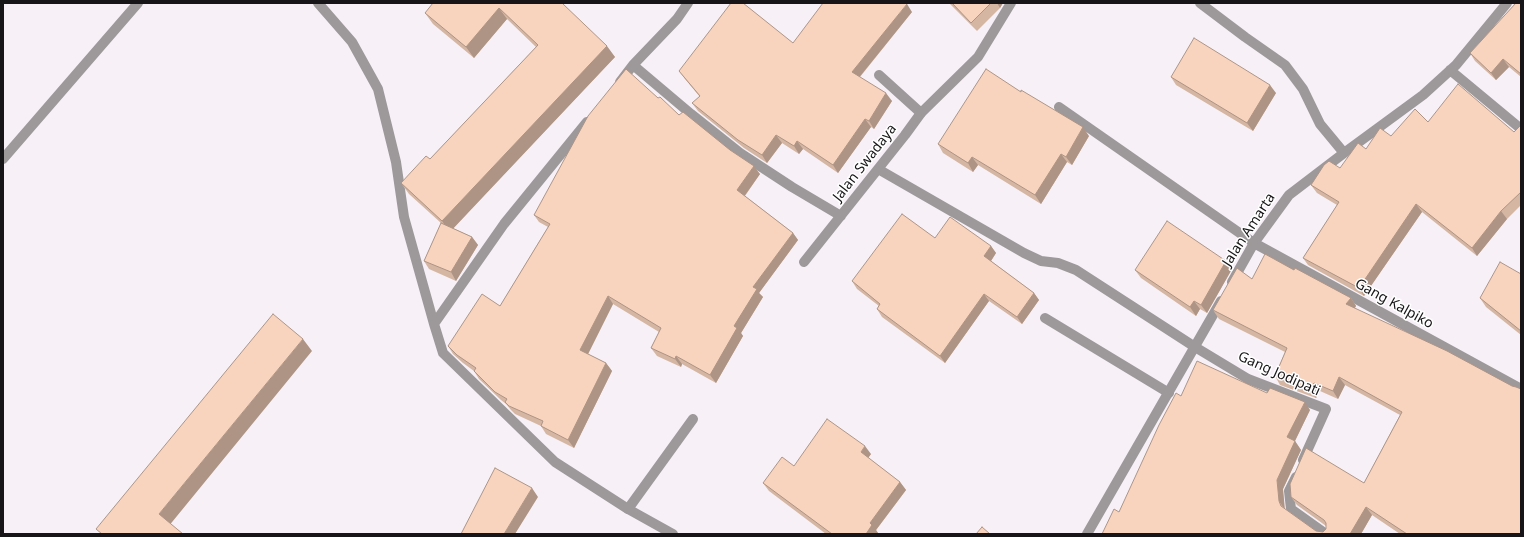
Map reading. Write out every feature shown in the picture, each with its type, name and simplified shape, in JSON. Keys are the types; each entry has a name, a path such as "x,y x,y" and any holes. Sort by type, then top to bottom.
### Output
{"street":[{"path":"3,159 138,3"},
{"path":"318,3 352,42 378,89 396,162 404,217 443,353 555,462 628,509 673,534"},
{"path":"613,90 633,65 677,19 688,3"},
{"name":"Jalan Swadaya","path":"633,65 740,153 792,187 841,216 921,113 978,57 1011,3"},
{"path":"1200,3 1244,37 1285,65 1303,89 1320,124 1344,153"},
{"name":"Jalan Amarta","path":"1087,534 1254,243 1289,195 1423,95 1456,65 1507,3"},
{"path":"1450,70 1521,129"},
{"path":"879,75 921,113"},
{"name":"Gang Kalpiko","path":"1059,107 1254,243 1521,389"},
{"path":"434,324 504,224 593,115"},
{"path":"878,169 1024,253 1041,261 1058,263 1076,270 1195,347"},
{"path":"804,262 841,216"},
{"path":"1045,318 1169,393"},
{"name":"Gang Jodipati","path":"1195,347 1248,379 1326,410 1289,491 1291,509 1326,534"},
{"path":"628,509 693,419"}],"building":[{"path":"433,3 562,3 607,46 442,221 401,183 426,156 430,159 538,45 499,8 466,47 425,13"},
{"path":"731,3 743,3 793,43 823,3 907,4 852,72 886,93 869,121 865,119 833,165 797,141 794,146 776,135 762,155 738,140 692,103 700,96 679,71"},
{"path":"952,3 991,3 971,23"},
{"path":"1516,3 1521,3 1521,74 1503,59 1491,73 1470,53"},
{"path":"1194,38 1270,85 1247,123 1171,77"},
{"path":"626,69 679,115 683,112 730,150 754,166 737,190 793,233 753,287 757,289 734,326 737,328 710,375 676,356 675,359 651,348 661,328 608,296 580,350 606,363 568,440 541,426 543,421 509,406 505,402 507,399 495,392 474,371 476,368 457,355 448,346 482,294 500,306 550,224 534,215 588,116"},
{"path":"986,69 1021,92 1021,90 1083,127 1066,157 1061,154 1035,195 972,157 968,163 938,144"},
{"path":"1458,84 1514,132 1521,125 1521,192 1501,211 1472,248 1416,204 1359,288 1303,258 1339,202 1311,185 1324,165 1329,161 1340,168 1358,143 1366,149 1380,128 1391,136 1415,109 1428,122"},
{"path":"902,214 935,238 950,217 991,246 984,256 1034,293 1017,317 984,294 940,356 877,309 880,304 852,281"},
{"path":"1167,221 1226,261 1201,305 1194,301 1190,307 1135,270"},
{"path":"441,223 472,237 451,272 424,261"},
{"path":"1265,254 1294,270 1295,268 1351,298 1346,304 1447,351 1512,386 1521,389 1521,534 1407,534 1366,507 1350,534 1102,534 1114,509 1119,512 1159,425 1176,393 1181,396 1197,361 1267,393 1270,388 1305,402 1287,437 1295,441 1277,480 1279,501 1281,506 1316,531 1323,532 1326,529 1326,523 1324,520 1291,497 1290,484 1306,448 1364,483 1402,412 1339,377 1333,391 1314,383 1310,390 1275,376 1287,348 1213,310 1237,268 1252,279"},
{"path":"1500,262 1521,274 1521,331 1480,298"},
{"path":"273,314 303,339 159,514 183,534 102,534 96,529"},
{"path":"827,419 865,446 861,452 900,482 870,523 872,525 866,534 832,534 763,483 782,457 794,466"},
{"path":"495,468 532,488 504,534 461,534"},
{"path":"982,527 990,534 976,534"}]}
